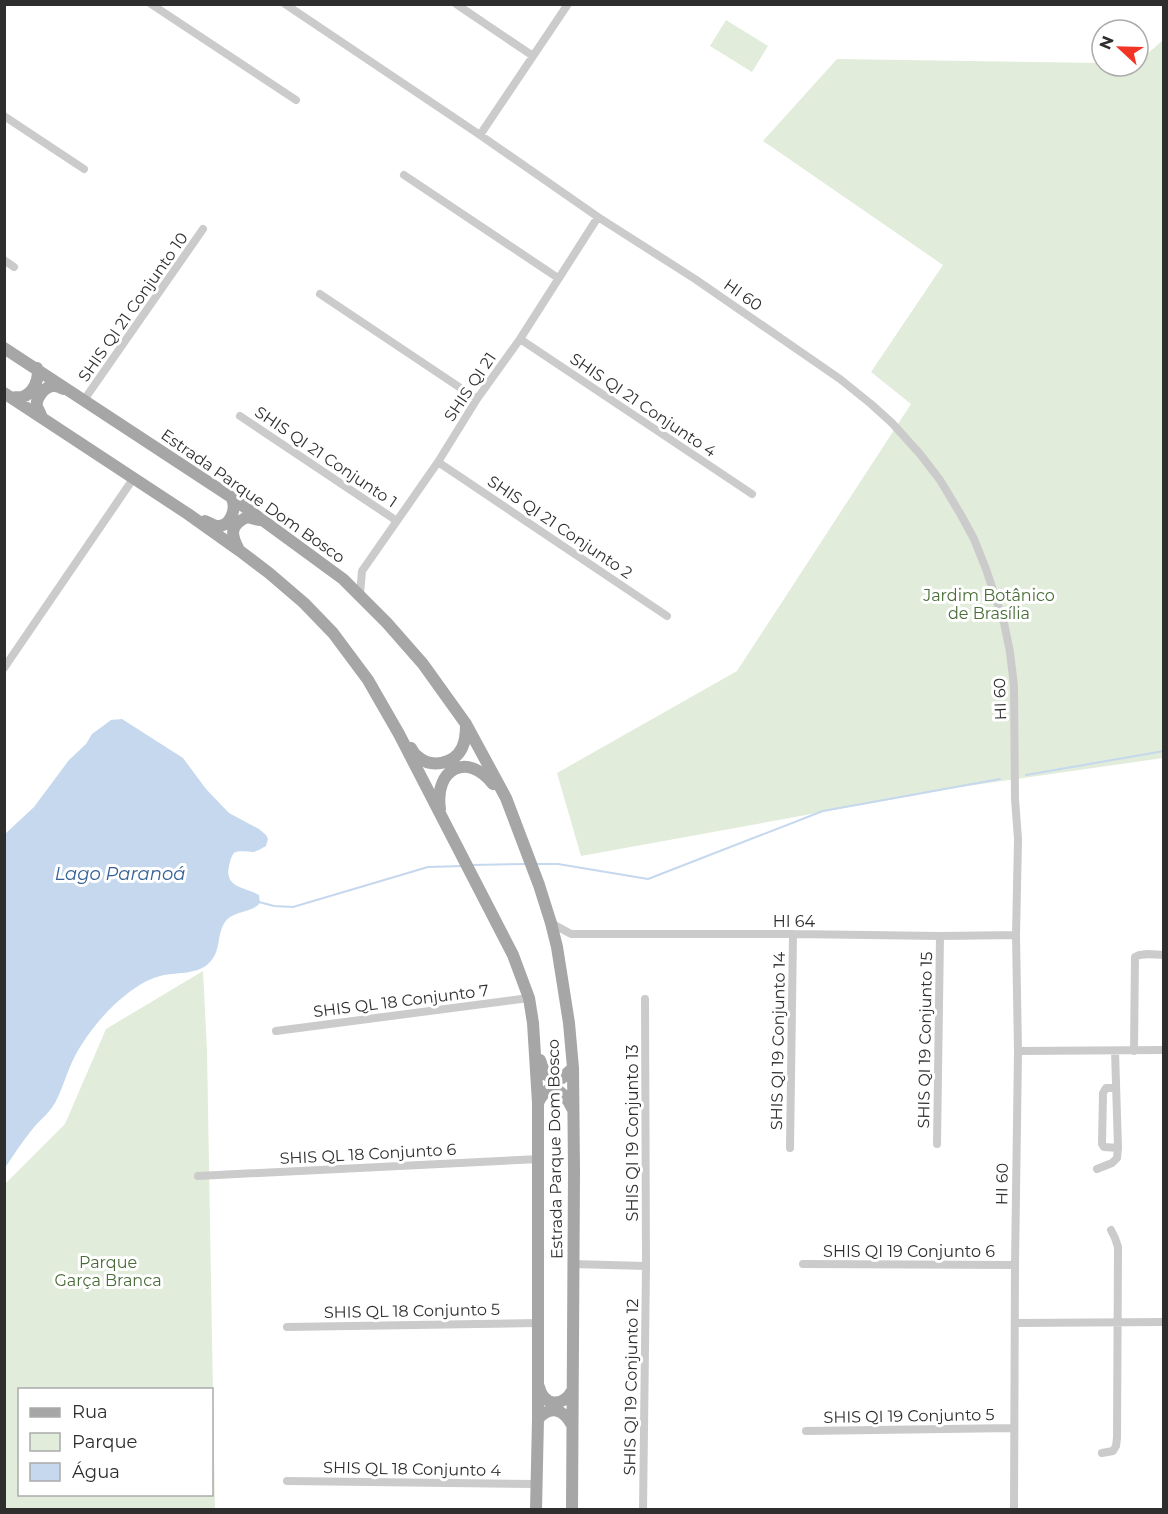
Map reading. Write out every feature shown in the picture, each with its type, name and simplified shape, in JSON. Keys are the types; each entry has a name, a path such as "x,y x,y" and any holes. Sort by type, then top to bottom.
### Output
{"main road":[{"name":"Estrada Parque Dom Bosco","path":"4,348 263,520 353,575 360,595 423,664 466,724 506,798 551,923 569,1023 573,1068 574,1172 572,1509"},
{"path":"8,395 24,396 30,392 37,379 37,368"},
{"path":"42,417 37,408 37,402 46,388 53,386 65,389 81,398"},
{"name":"Estrada Parque Dom Bosco","path":"8,395 240,551 304,603 333,633 368,680 399,734 513,955 529,998 538,1103 536,1509"},
{"path":"188,514 215,526 223,525 228,521 234,509 231,497"},
{"path":"240,551 233,538 238,524 247,517 263,520"},
{"path":"399,734 417,756 432,763 441,763 458,754 463,746 466,724"},
{"path":"442,818 439,793 443,781 449,772 459,768 476,768 486,775 506,798"},
{"path":"534,1042 545,1074 562,1078 573,1068"},
{"path":"538,1103 544,1092 548,1089 555,1089 566,1096 573,1109"},
{"path":"538,1386 542,1397 553,1402 568,1398 572,1391"},
{"path":"538,1419 547,1411 555,1410 563,1412 572,1426"}],"street":[{"path":"151,4 296,100"},
{"name":"HI 60","path":"285,4 840,379 892,423 920,454 940,480 974,539 1004,623 1013,671 1015,799 1018,839 1014,1509"},
{"path":"456,4 533,57"},
{"path":"480,135 568,4"},
{"path":"4,116 84,169"},
{"path":"404,175 558,278"},
{"name":"SHIS QI 21","path":"353,575 397,521 438,462 598,217"},
{"name":"SHIS QI 21 Conjunto 10","path":"81,398 203,229"},
{"path":"4,260 14,267"},
{"path":"320,294 477,399"},
{"name":"SHIS QI 21 Conjunto 4","path":"520,339 752,494"},
{"name":"SHIS QI 21 Conjunto 1","path":"240,416 397,521"},
{"name":"SHIS QI 21 Conjunto 2","path":"438,462 667,616"},
{"path":"4,668 133,478"},
{"path":"353,575 360,595"},
{"name":"HI 64","path":"551,923 571,934 1017,935"},
{"path":"557,947 571,934"},
{"name":"SHIS QI 19 Conjunto 14","path":"789,1148 793,934"},
{"name":"SHIS QI 19 Conjunto 15","path":"937,1144 940,936"},
{"path":"1134,1051 1135,957 1143,954 1164,955"},
{"name":"SHIS QL 18 Conjunto 7","path":"276,1031 529,998"},
{"name":"SHIS QI 19 Conjunto 13","path":"645,999 646,1266"},
{"path":"1018,1051 1164,1050"},
{"path":"1097,1169 1117,1158 1115,1051"},
{"path":"1116,1088 1103,1091 1102,1123 1103,1146 1118,1148"},
{"path":"1102,1123 1117,1122"},
{"name":"SHIS QL 18 Conjunto 6","path":"198,1176 538,1159"},
{"path":"1102,1453 1113,1451 1118,1438 1118,1247 1111,1230"},
{"path":"572,1264 646,1266"},
{"name":"SHIS QI 19 Conjunto 6","path":"802,1264 1015,1264"},
{"name":"SHIS QI 19 Conjunto 12","path":"643,1509 646,1266"},
{"path":"1015,1323 1164,1322"},
{"name":"SHIS QL 18 Conjunto 5","path":"287,1327 538,1323"},
{"name":"SHIS QI 19 Conjunto 5","path":"806,1431 1014,1428"},
{"name":"SHIS QL 18 Conjunto 4","path":"287,1481 537,1484"}],"green space":[{"path":"726,20 768,46 752,72 710,46"},
{"name":"Jardim Botânico de Brasília","path":"1163,40 1163,758 960,787 581,856 557,773 737,671 911,404 871,372 943,265 763,141 837,59 1090,63 1090,78 1150,78 1150,51"},
{"name":"Parque Garça Branca","path":"203,971 207,1051 213,1388 18,1388 18,1496 213,1496 213,1394 215,1509 5,1510 5,1184 65,1124 106,1029"}],"water":[{"name":"Lago Paranoá","path":"122,719 183,758 206,789 229,813 266,835 268,839 266,846 253,852 234,853 228,873 237,886 259,895 260,903 225,922 215,954 203,968 160,976 147,981 129,992 108,1011 92,1029 72,1062 55,1103 27,1136 5,1168 5,834 34,807 69,760 86,744 92,734 111,720"}],"waterway":[{"path":"1026,775 1164,751"},
{"path":"537,864 558,864 648,879 823,811 1000,779"},
{"path":"471,865 526,864"},
{"path":"259,902 293,907 428,867 463,866"}]}
